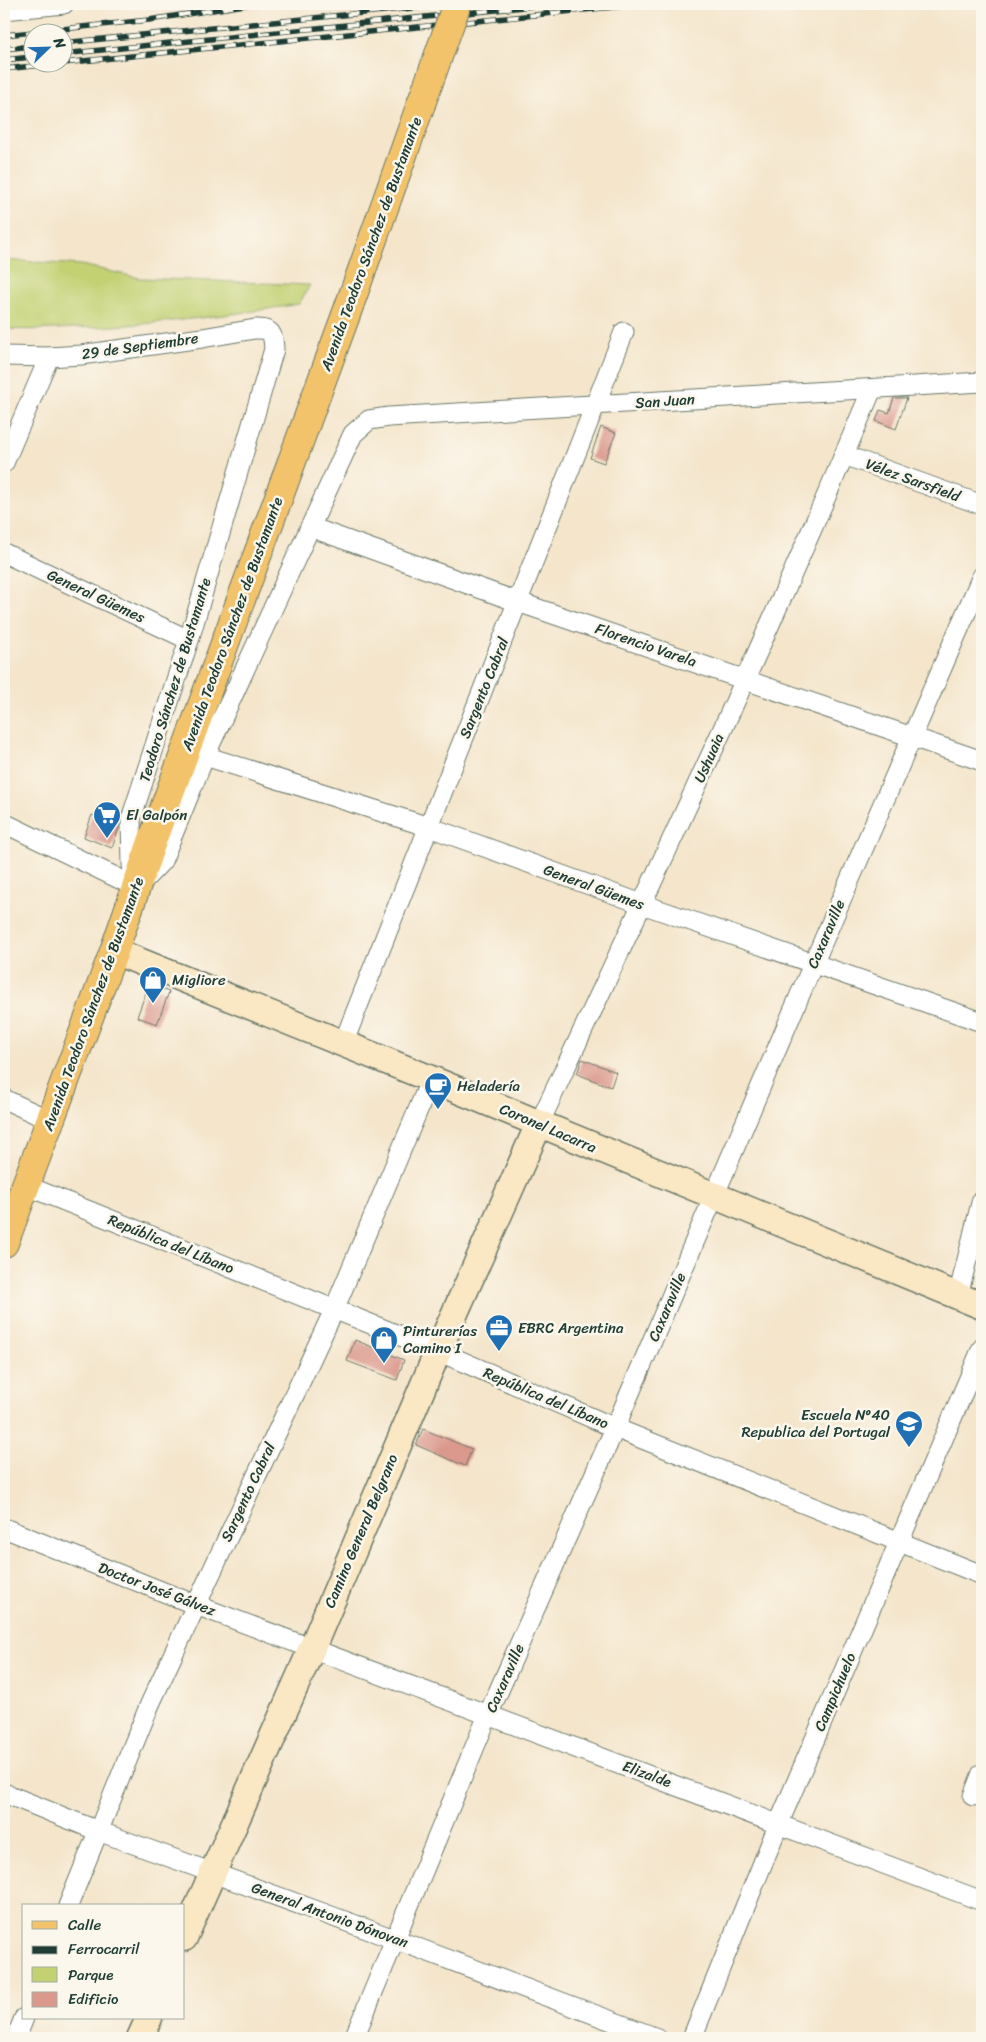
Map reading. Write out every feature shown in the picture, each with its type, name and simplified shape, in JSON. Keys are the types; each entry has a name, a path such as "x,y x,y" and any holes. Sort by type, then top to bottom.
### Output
{"main road":[{"name":"Avenida Teodoro Sánchez de Bustamante","path":"4,1243 114,951 348,312 456,4"}],"street":[{"path":"4,10 64,4"},
{"name":"29 de Septiembre","path":"4,356 49,357 202,338 262,328 273,336"},
{"name":"Sargento Cabral","path":"343,1044 624,332"},
{"name":"Teodoro Sánchez de Bustamante","path":"136,887 132,865 131,819 189,640 274,349 273,336"},
{"path":"4,462 49,357"},
{"name":"San Juan","path":"310,527 353,434 369,420 388,417 982,382"},
{"name":"Ushuaia","path":"539,1124 745,679 872,389"},
{"name":"Vélez Sarsfield","path":"844,455 982,505"},
{"path":"4,823 136,887 162,861 205,756 310,527"},
{"name":"Florencio Varela","path":"310,527 518,602 982,761"},
{"name":"General Güemes","path":"4,553 189,640"},
{"name":"Caxaraville","path":"354,2038 488,1715 615,1428 814,962 982,576"},
{"name":"General Güemes","path":"205,756 429,827 642,904 814,962 982,1022"},
{"name":"Coronel Lacarra","path":"114,951 431,1079 982,1306"},
{"name":"Sargento Cabral","path":"69,1904 150,1704 334,1310 431,1079"},
{"path":"4,1099 51,1121"},
{"name":"Camino General Belgrano","path":"185,1936 539,1124"},
{"name":"República del Líbano","path":"27,1186 438,1352 615,1428 982,1575"},
{"path":"958,1296 982,1199"},
{"name":"Campichuelo","path":"692,2038 779,1824 982,1348"},
{"name":"Doctor José Gálvez","path":"4,1528 312,1648"},
{"name":"Elizalde","path":"312,1648 982,1900"},
{"path":"973,1796 982,1773"},
{"name":"General Antonio Dónovan","path":"4,1793 98,1830 657,2038"},
{"path":"16,2038 23,2020"},
{"path":"140,2038 148,2020"}],"green space":[{"path":"4,260 81,265 140,278 310,285 299,304 249,312 99,327 40,330 4,329"}],"building":[{"path":"894,398 907,398 896,429 876,421 880,410 889,413"},
{"path":"601,427 616,433 604,463 590,458"},
{"path":"92,815 120,825 112,848 84,837"},
{"name":"Migliore","path":"149,984 169,992 157,1024 137,1017"},
{"path":"582,1059 616,1072 611,1087 577,1074"},
{"path":"355,1340 404,1360 397,1380 347,1361"},
{"path":"423,1429 472,1449 465,1466 416,1445"}],"railway":[{"path":"4,35 149,20 251,4"},
{"path":"72,42 453,4"},
{"path":"72,53 554,4"},
{"path":"4,69 643,4"},
{"path":"4,49 22,47"},
{"path":"4,60 22,58"}],"place":[{"name":"El Galpón","path":"107,839"},
{"name":"Migliore","path":"153,1004"},
{"name":"Heladería","path":"438,1110"},
{"name":"EBRC Argentina","path":"499,1352"},
{"name":"Pinturerías Camino I","path":"384,1364"},
{"name":"Escuela Nº40 Republica del Portugal","path":"909,1448"}]}
